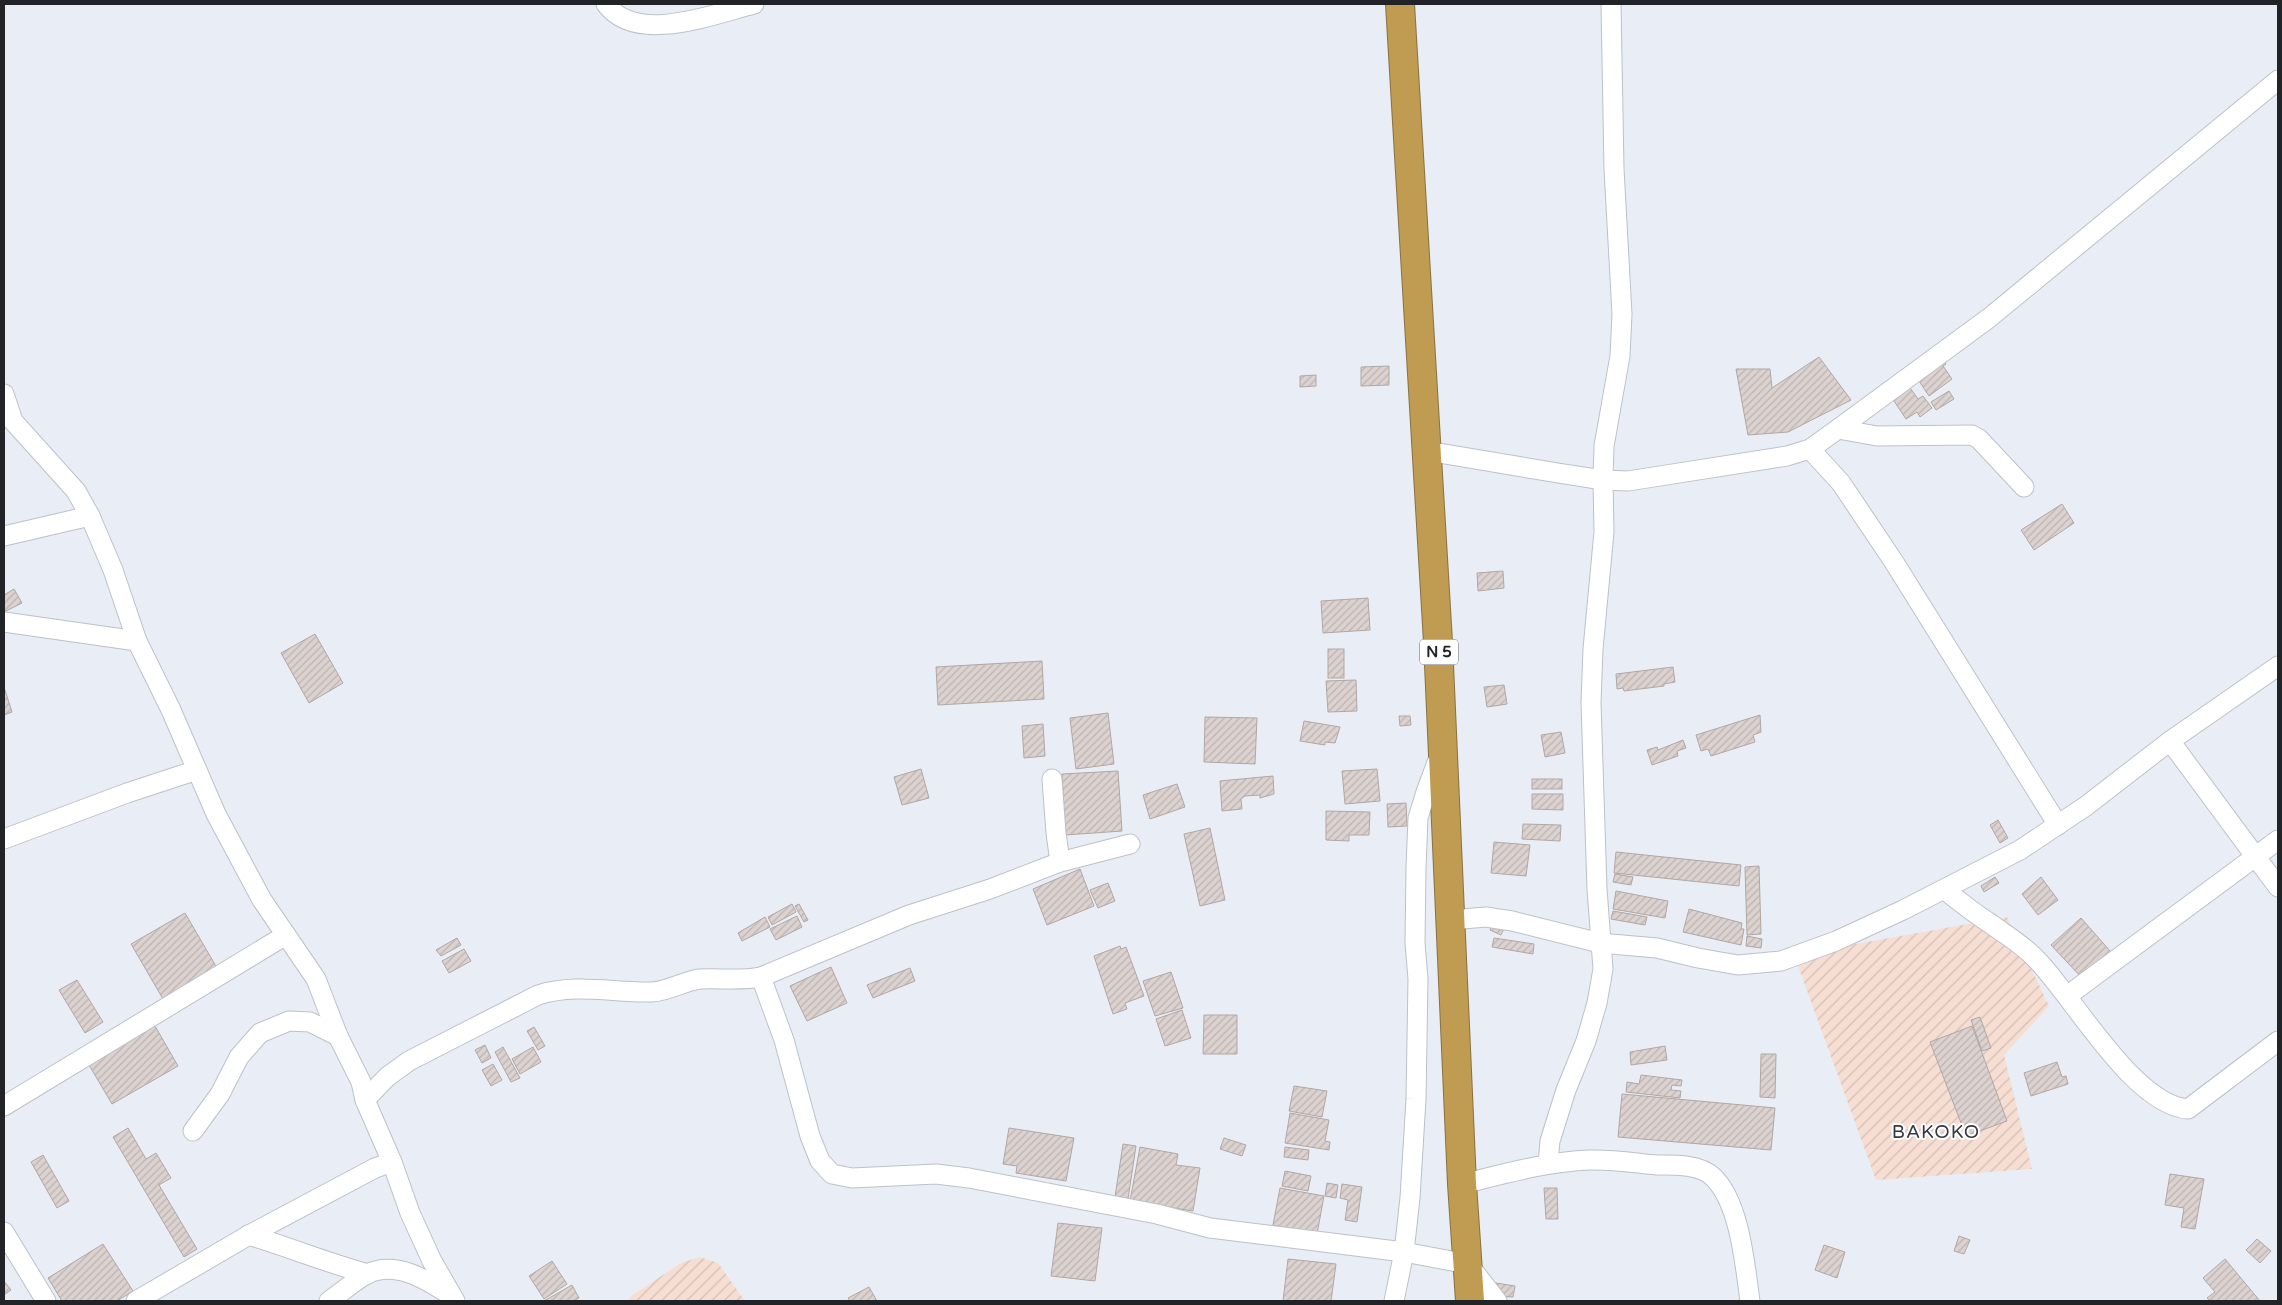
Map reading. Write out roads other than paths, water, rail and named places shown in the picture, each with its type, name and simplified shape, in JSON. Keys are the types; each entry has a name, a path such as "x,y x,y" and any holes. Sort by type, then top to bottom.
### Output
{"highway":[{"name":"N 5","path":"1400,4 1427,451 1443,749 1462,1184 1470,1301"}],"street":[{"path":"606,4 613,13 641,25 675,23 754,4"},
{"path":"1548,1164 1550,1141 1566,1090 1586,1041 1597,1003 1603,969 1600,943 1591,703 1593,649 1604,532 1604,446 1620,356 1622,314 1614,169 1610,4"},
{"path":"1427,451 1476,461 1603,480 1628,481 1787,456 1810,449 1989,318 2278,80"},
{"path":"4,394 8,420 76,491 90,516 112,570 136,641 216,814 262,900 316,979 338,1036 361,1082 365,1100 392,1162 410,1213 453,1299"},
{"path":"1838,429 1877,436 1972,435 1979,439 2024,487"},
{"path":"1810,449 1841,483 1894,562 2058,825"},
{"path":"4,536 90,516"},
{"path":"4,622 136,641"},
{"path":"1451,920 1486,917 1512,921 1600,943 1657,948 1738,965 1781,961 1836,941 1945,890 2020,850 2058,825 2170,741 2278,666"},
{"path":"2170,741 2278,887"},
{"path":"1394,1301 1404,1252 1410,1198 1416,1099 1418,979 1415,943 1418,818 1443,749"},
{"path":"4,839 110,799 197,770"},
{"path":"1052,779 1060,862"},
{"path":"2067,996 2278,840"},
{"path":"365,1100 387,1077 409,1061 528,1000 556,989 591,988 620,992 655,992 699,979 743,980 762,977 909,915 990,889 1060,862 1130,844"},
{"path":"1945,890 1975,914 2007,934 2036,958 2099,1039 2129,1074 2164,1101 2180,1108 2188,1109 2278,1042"},
{"path":"4,1106 286,935"},
{"path":"762,977 784,1040 810,1136 820,1161 832,1174 852,1178 936,1174 969,1178 1150,1213 1210,1228 1404,1252 1468,1264 1497,1301"},
{"path":"193,1131 220,1094 239,1057 260,1033 289,1021 310,1022 338,1036"},
{"path":"1462,1184 1548,1164 1590,1160 1688,1166 1711,1174 1724,1191 1735,1220 1743,1248 1750,1301"},
{"path":"136,1301 248,1235 375,1168 392,1162"},
{"path":"4,1232 46,1301"},
{"path":"248,1235 285,1246 329,1263 368,1274"},
{"path":"329,1301 368,1274 386,1270 413,1274 453,1299"}],"district":[{"name":"BAKOKO","path":"1936,1131"}]}
